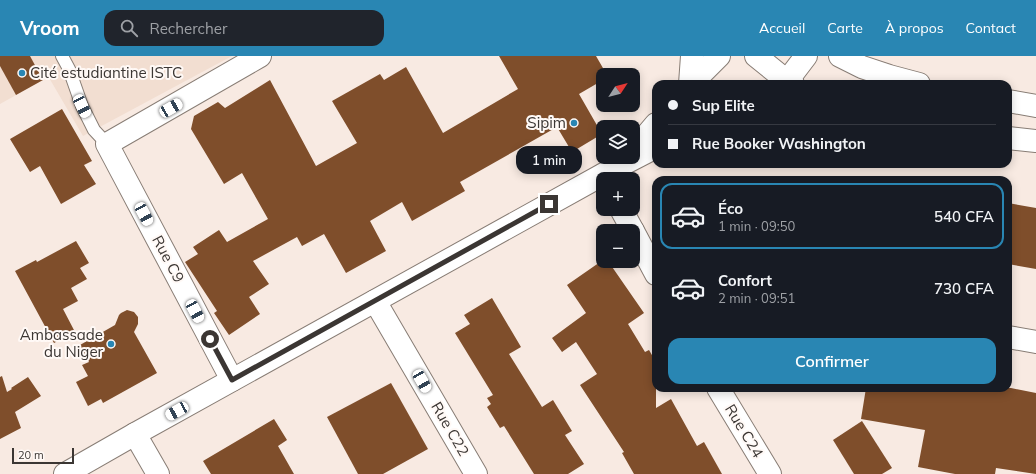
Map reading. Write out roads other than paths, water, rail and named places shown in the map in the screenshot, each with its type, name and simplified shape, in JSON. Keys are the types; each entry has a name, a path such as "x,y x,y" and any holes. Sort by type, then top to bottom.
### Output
{"street":[{"path":"107,144 260,56"},
{"path":"690,80 692,56"},
{"path":"694,80 719,56"},
{"path":"756,56 784,80"},
{"path":"789,80 806,56"},
{"path":"840,56 862,67 904,80"},
{"path":"1012,102 1036,106"},
{"path":"618,165 652,128"},
{"path":"1012,138 1036,141"},
{"name":"Rue C9","path":"107,144 232,380"},
{"path":"64,474 618,165 652,149"},
{"path":"640,244 652,267"},
{"name":"Rue C22","path":"375,301 476,474"},
{"path":"1012,339 1036,342"},
{"name":"Rue C24","path":"720,392 770,474"},
{"path":"135,434 158,474"}],"lane":[{"path":"62,56 69,69 82,106 94,130 107,144"}],"place":[{"name":"Cité estudiantine ISTC","path":"22,73"},
{"name":"Sipim","path":"574,123"},
{"name":"Ambassade du Niger","path":"111,344"}]}
